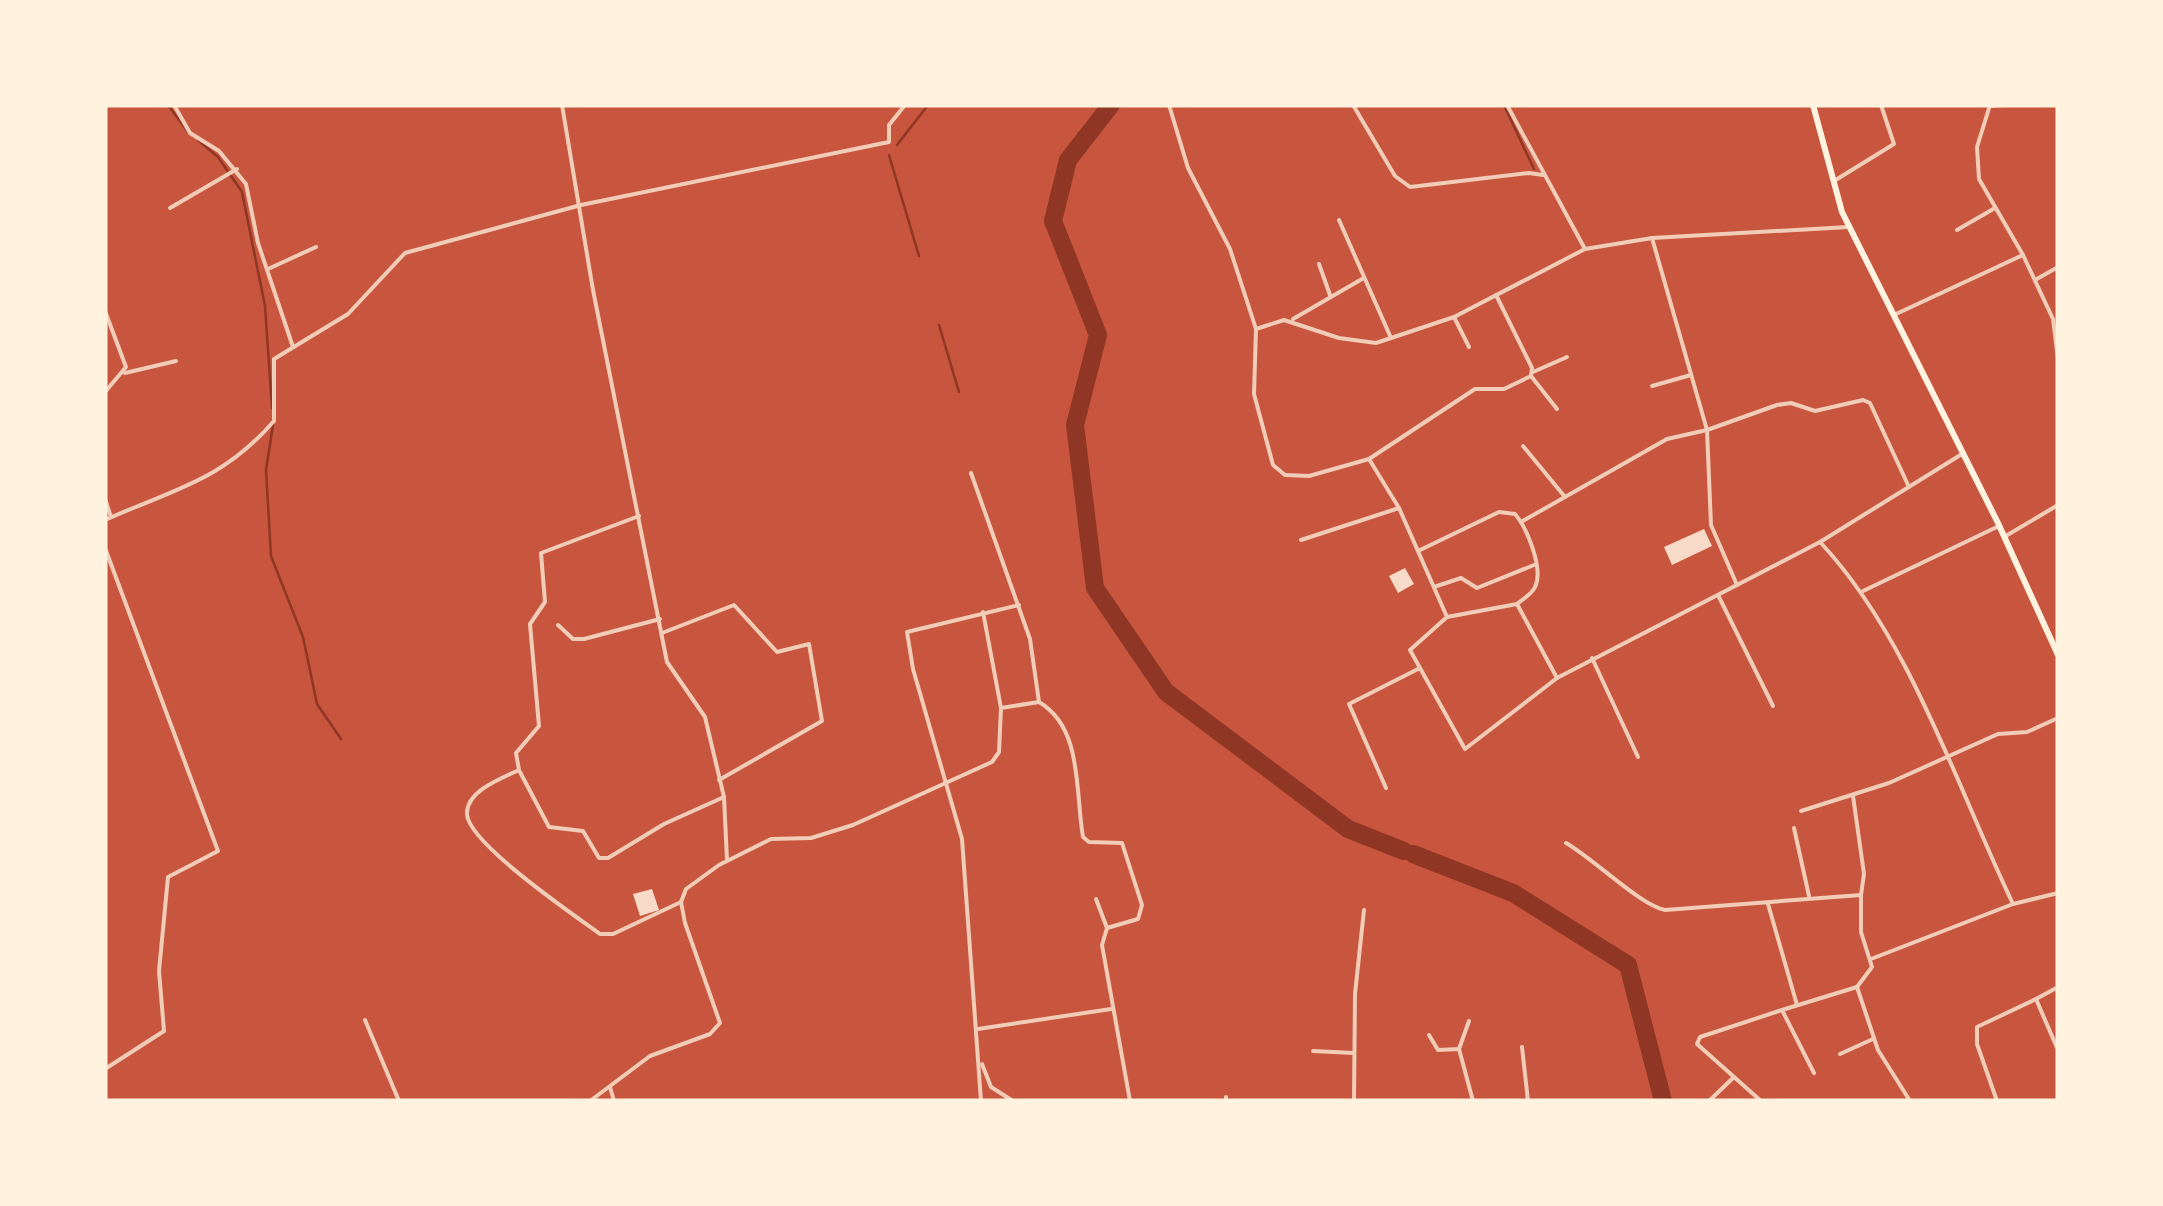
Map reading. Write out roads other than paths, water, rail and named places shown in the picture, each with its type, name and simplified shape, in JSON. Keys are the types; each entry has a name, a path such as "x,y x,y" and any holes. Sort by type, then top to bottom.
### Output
{"main road":[{"path":"1813,105 1849,227 2000,526 2058,655"}],"street":[{"path":"174,105 196,139 218,151 237,170 251,195 268,269 293,347"},
{"path":"562,105 593,290 662,632 672,670 705,717 724,796 728,860"},
{"path":"105,520 206,480 267,429 277,413 272,364 348,314 405,253 581,205 889,142 889,126 905,105"},
{"path":"1169,105 1188,168 1230,249 1256,328 1254,394 1277,470 1285,475 1327,474 1369,459 1475,388 1504,389 1567,357"},
{"path":"1353,105 1394,176 1410,187 1528,172 1543,175"},
{"path":"1507,105 1585,249"},
{"path":"1834,180 1894,144 1881,105"},
{"path":"2004,105 1990,106 1976,167 2056,326 2054,349 2058,359"},
{"path":"170,208 237,170"},
{"path":"1957,230 1995,208"},
{"path":"1339,220 1391,338"},
{"path":"1291,321 1358,343 1391,338 1454,317 1585,249 1652,238 1849,227"},
{"path":"1652,238 1707,430 1711,525 1737,584"},
{"path":"268,269 316,247"},
{"path":"1893,316 2023,255"},
{"path":"1319,264 1330,295"},
{"path":"2034,280 2058,267"},
{"path":"1256,328 1291,321 1362,278"},
{"path":"1496,295 1532,374 1556,409"},
{"path":"105,311 125,373"},
{"path":"1454,317 1470,347"},
{"path":"105,392 125,373 176,362"},
{"path":"1652,386 1691,376"},
{"path":"1521,522 1657,443 1791,403 1814,411 1867,401 1909,487"},
{"path":"105,406 105,427"},
{"path":"1523,446 1566,496"},
{"path":"1418,551 1499,512 1509,511 1521,522 1535,564 1536,585 1517,604 1447,617 1411,649 1418,669 1466,749 1557,678 1820,542 1962,454"},
{"path":"1369,459 1399,508 1447,617"},
{"path":"972,472 1030,638 1039,702"},
{"path":"105,498 112,517"},
{"path":"2004,538 2057,507"},
{"path":"1301,540 1399,508"},
{"path":"639,516 542,553 546,602 530,624 539,726 516,752 519,770 549,827 582,831 599,858 724,796"},
{"path":"1864,591 2000,526"},
{"path":"1820,542 1864,591 2013,904"},
{"path":"105,548 218,850 168,876 159,970 164,1031 105,1069"},
{"path":"1434,587 1461,578 1477,588 1535,564"},
{"path":"1718,595 1773,706"},
{"path":"1517,604 1557,678"},
{"path":"662,632 734,605 776,652 809,644 822,722 719,780"},
{"path":"981,1101 962,840 944,784 907,632 1020,605"},
{"path":"590,1101 650,1056 710,1034 720,1023 681,902 686,888 771,838 811,838 853,825 992,762 1000,752 1001,708 983,612"},
{"path":"558,626 573,639 584,639 660,619"},
{"path":"1592,658 1638,757"},
{"path":"1386,788 1349,704 1418,669"},
{"path":"1001,708 1039,702 1054,711 1070,735 1083,837 1090,842 1122,843 1142,914 1107,928"},
{"path":"1800,811 1852,796 1998,734 2027,732 2058,718"},
{"path":"519,770 490,784 471,800 467,812 471,826 488,847 600,934 613,934 681,902"},
{"path":"1760,1101 1700,1049 1700,1037 1856,987 1872,974 1861,932 1864,874 1852,796"},
{"path":"1794,828 1809,896"},
{"path":"1566,843 1602,864 1652,908 1678,910 1809,896 1861,895"},
{"path":"1871,960 2013,904 2058,893"},
{"path":"1096,899 1107,928 1102,945 1130,1101"},
{"path":"1767,902 1797,1005"},
{"path":"1354,1101 1364,910"},
{"path":"1856,987 1873,1039 1910,1101"},
{"path":"1997,1101 1977,1044 1977,1026 2058,987"},
{"path":"2036,999 2058,1050"},
{"path":"978,1029 1111,1009"},
{"path":"1782,1010 1814,1074"},
{"path":"365,1020 398,1101"},
{"path":"1469,1021 1459,1049 1473,1101"},
{"path":"1429,1035 1438,1050 1459,1049"},
{"path":"1840,1054 1873,1039"},
{"path":"1522,1048 1528,1101"},
{"path":"1312,1051 1354,1053"},
{"path":"981,1060 992,1087 1012,1101"},
{"path":"1709,1101 1735,1076"},
{"path":"610,1087 614,1101"}],"waterway":[{"path":"168,105 188,132"},
{"path":"897,145 928,105"},
{"path":"1111,105 1068,160 1053,221 1098,335 1075,425 1095,588 1166,692 1348,829 1404,851"},
{"path":"1504,105 1534,169"},
{"path":"198,140 218,157 242,192 265,306 272,408"},
{"path":"889,155 919,256"},
{"path":"939,325 959,392"},
{"path":"273,425 266,470 271,556 303,637 317,704 341,739"},
{"path":"1413,854 1513,893 1628,965 1663,1101"}]}
